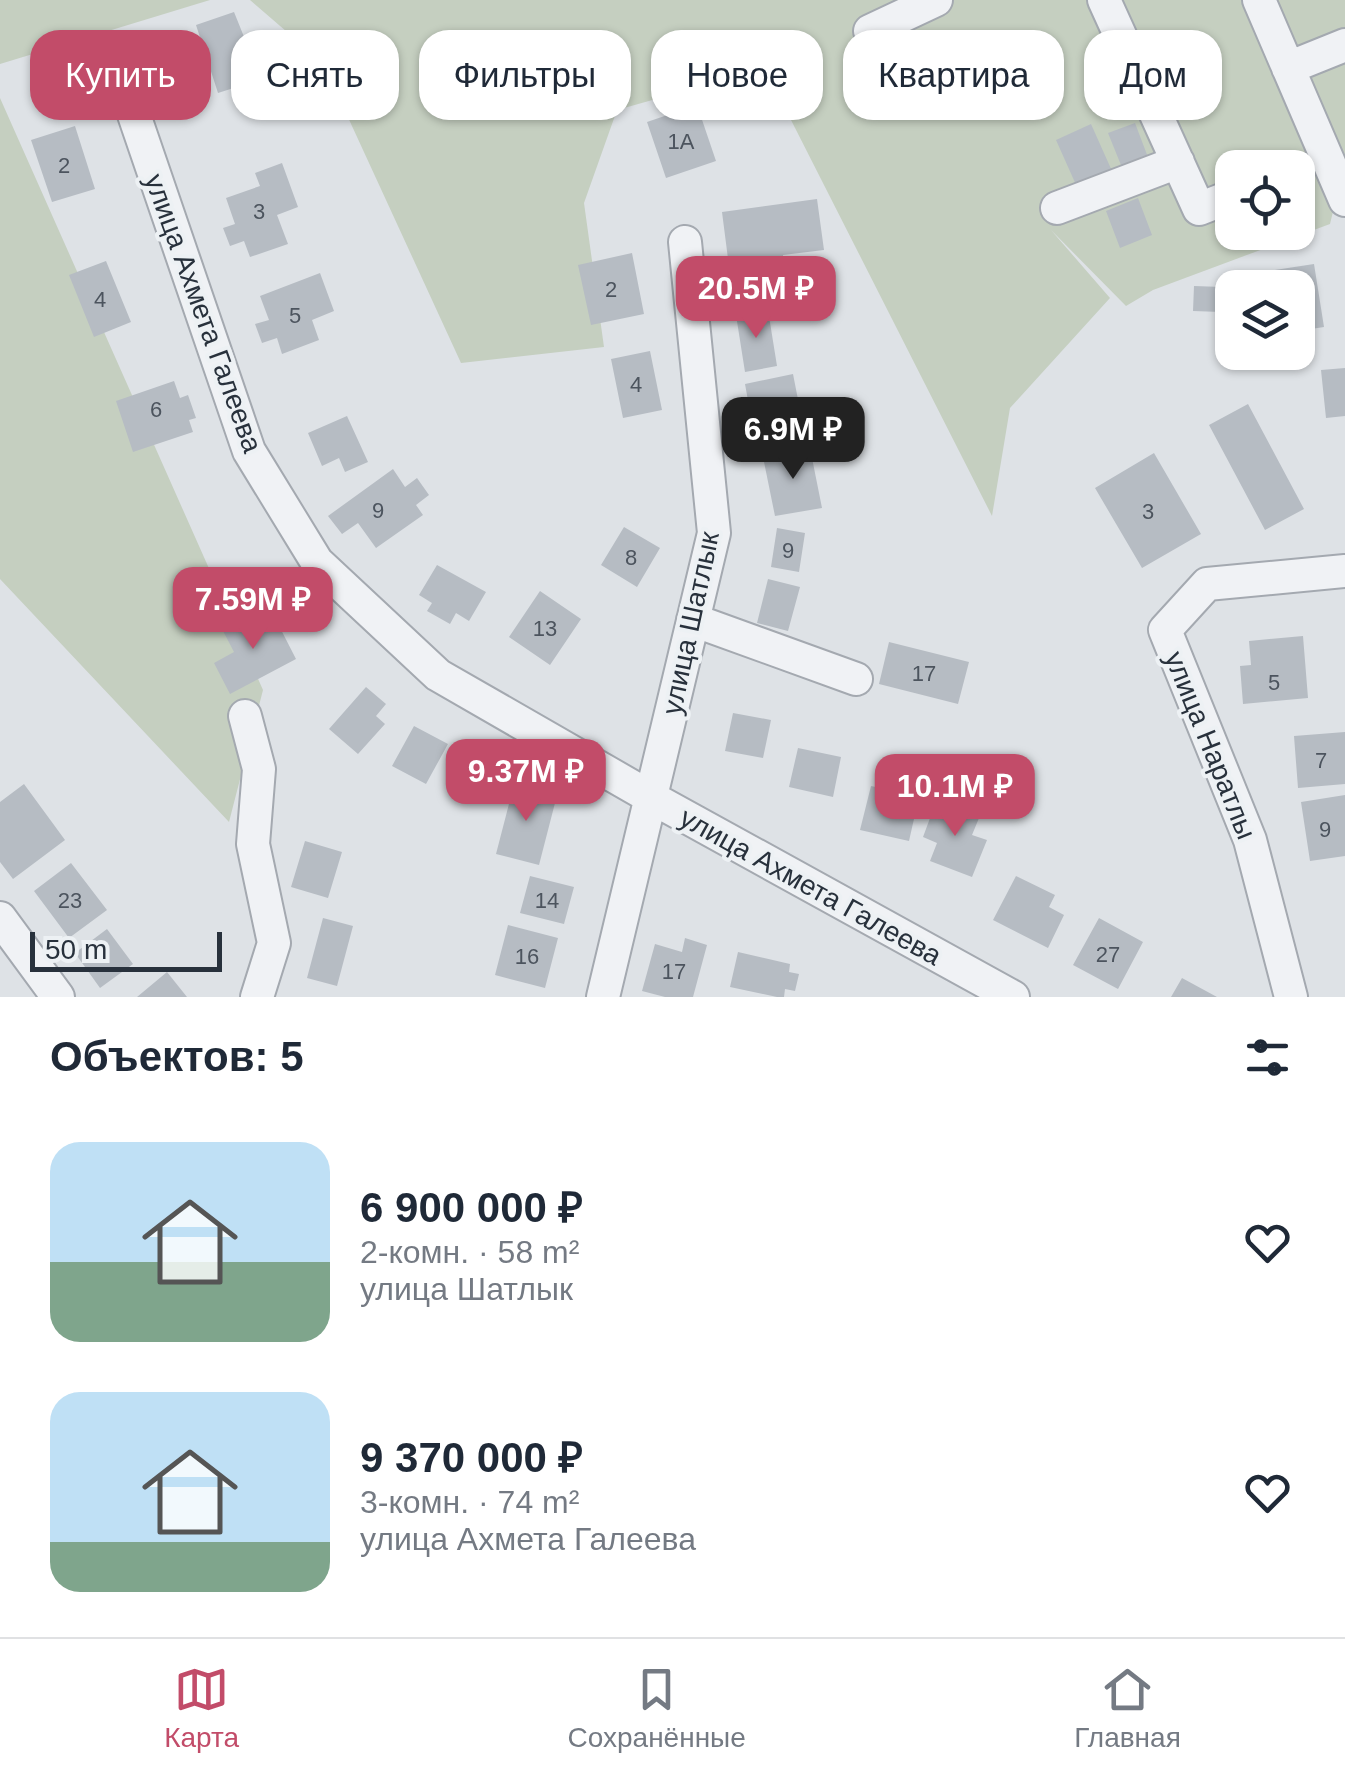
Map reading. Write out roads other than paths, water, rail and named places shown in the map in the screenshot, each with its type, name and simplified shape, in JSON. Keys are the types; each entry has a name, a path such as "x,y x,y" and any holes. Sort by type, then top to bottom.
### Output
{"street":[{"path":"872,30 936,0"},
{"path":"1104,0 1200,209 1215,203"},
{"path":"1259,0 1288,68 1308,150"},
{"path":"1288,68 1345,45"},
{"name":"улица Ахмета Галеева","path":"136,120 249,451 317,562 438,675 1012,997"},
{"path":"1057,208 1178,162"},
{"path":"1315,167 1345,200"},
{"name":"улица Шатлык","path":"603,997 714,532 686,242"},
{"name":"улица Наратлы","path":"1292,997 1250,840 1165,630 1207,584 1345,571"},
{"path":"693,620 856,679"},
{"path":"245,716 259,769 252,844 274,942 258,997"},
{"path":"0,918 58,997"}]}
